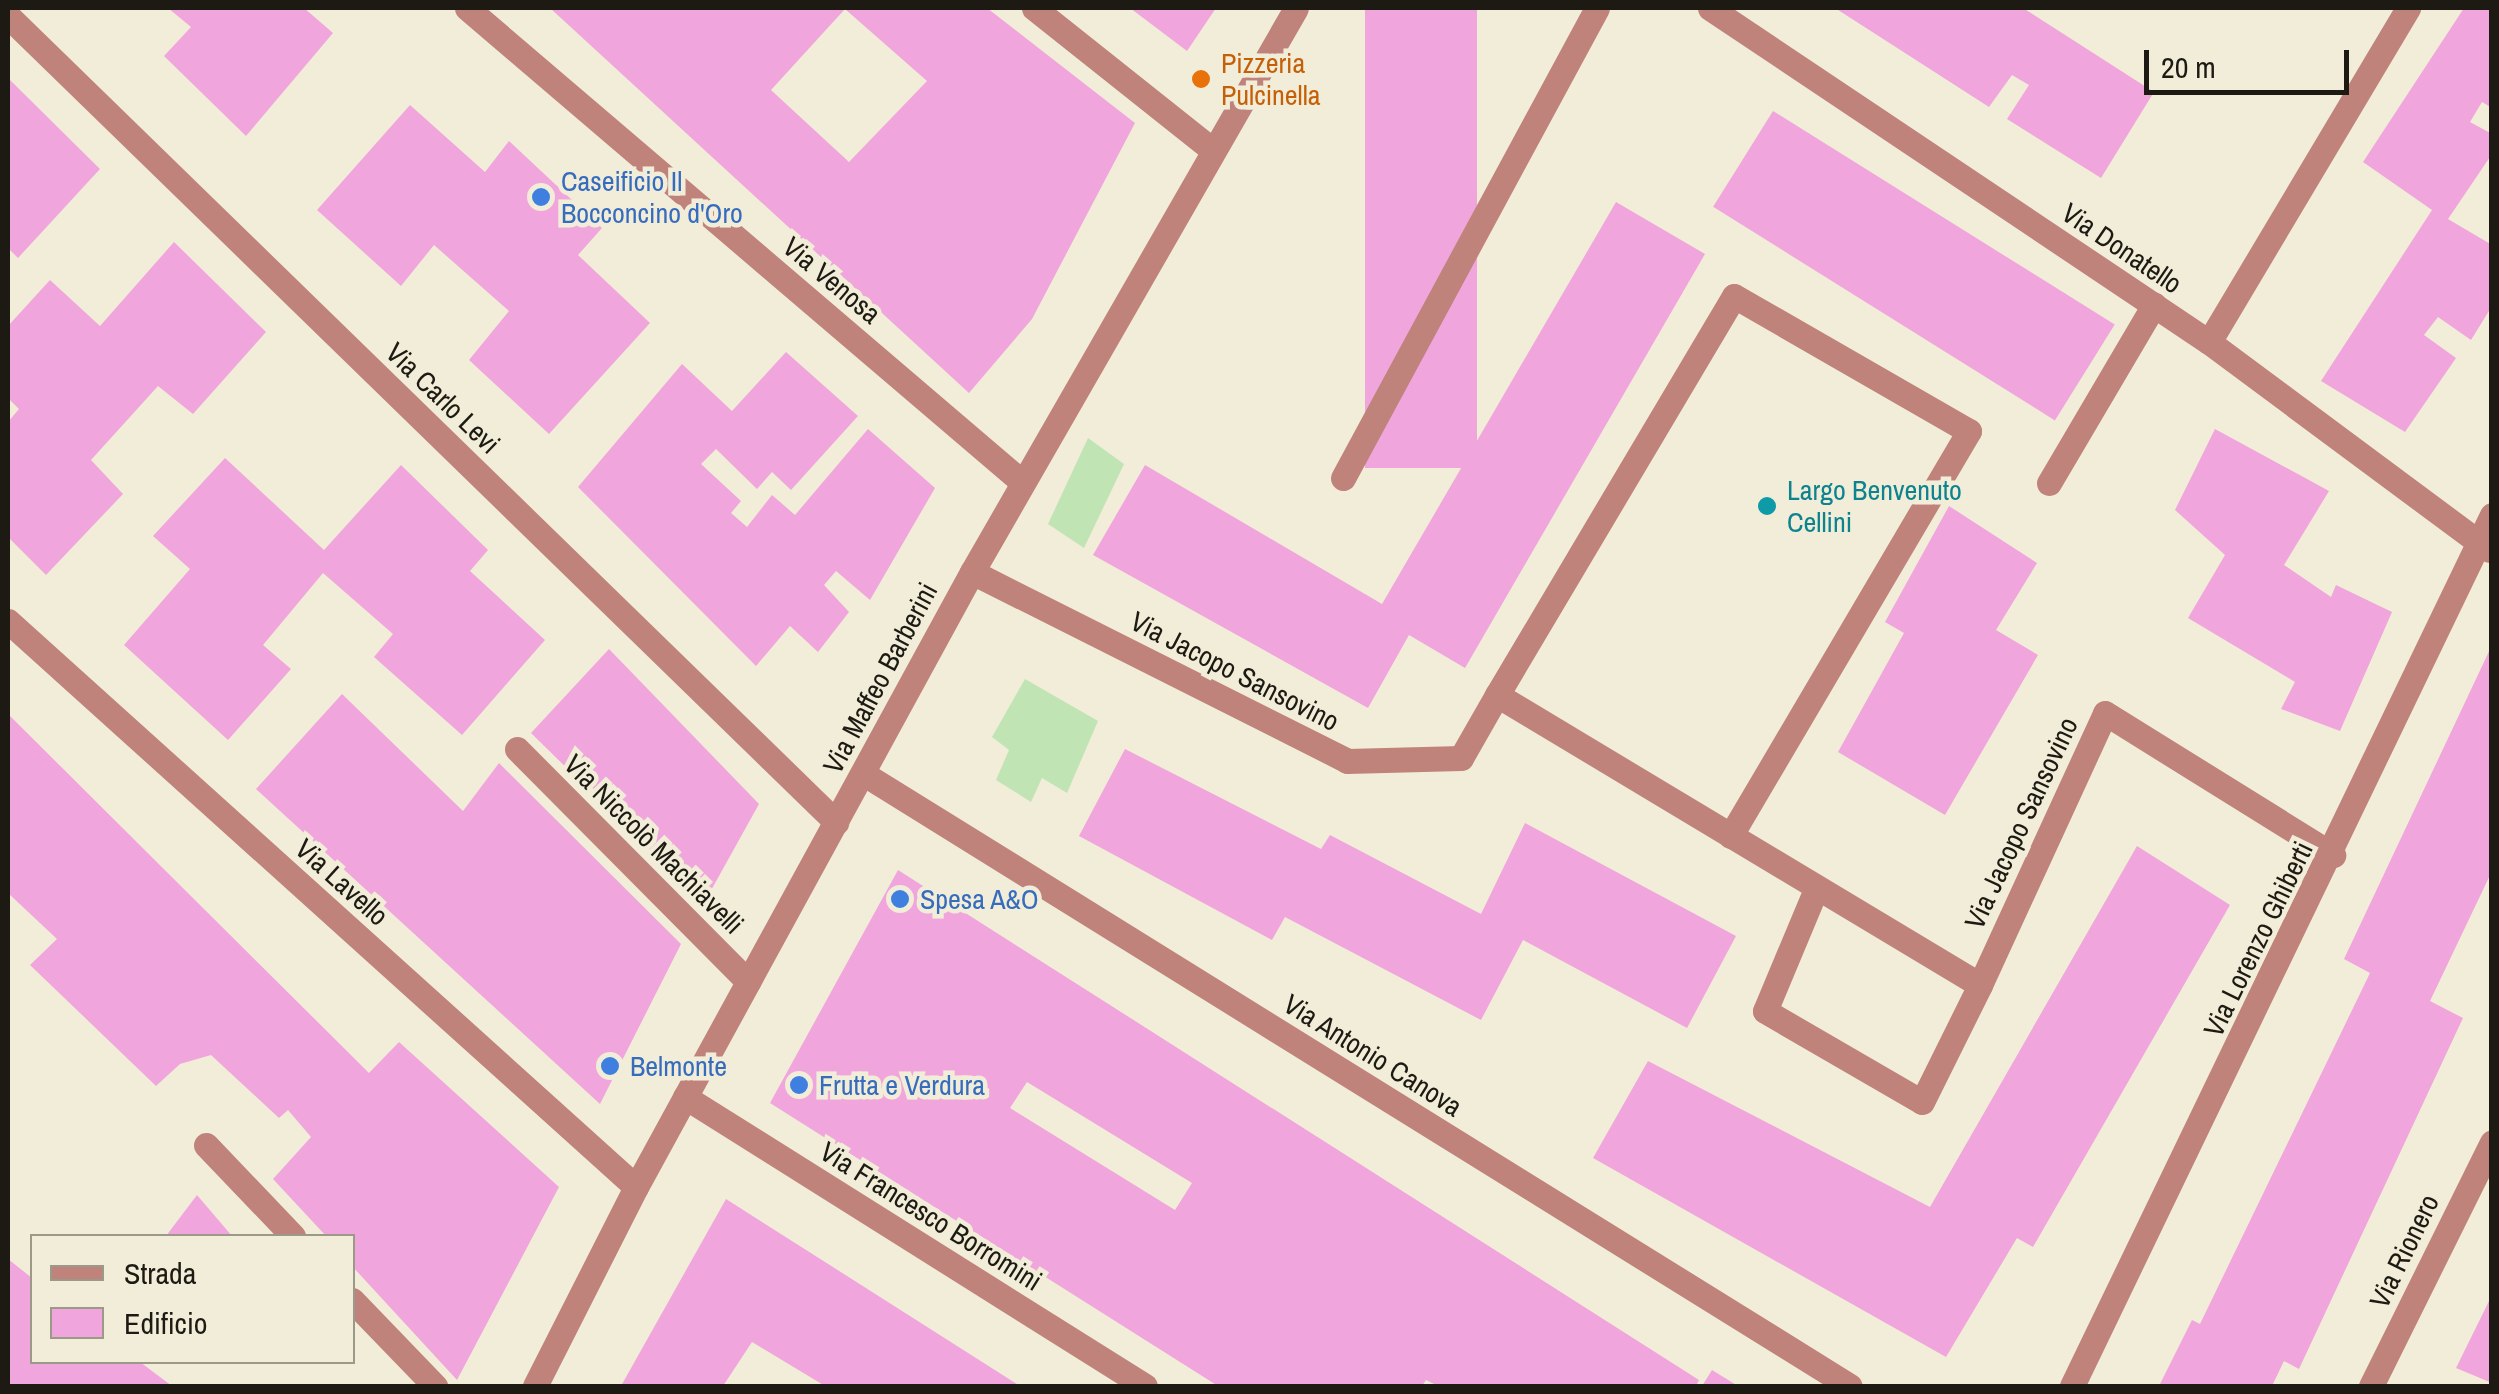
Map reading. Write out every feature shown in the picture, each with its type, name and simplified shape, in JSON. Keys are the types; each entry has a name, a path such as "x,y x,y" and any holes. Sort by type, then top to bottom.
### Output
{"street":[{"name":"Via Venosa","path":"467,8 1022,482"},
{"path":"1034,8 1210,148"},
{"name":"Via Maffeo Barberini","path":"535,1386 636,1187 972,572 1210,148 1296,8"},
{"path":"1343,478 1597,8"},
{"name":"Via Donatello","path":"1710,8 2209,342 2484,547"},
{"path":"2209,342 2408,8"},
{"name":"Via Carlo Levi","path":"8,16 836,822"},
{"path":"1730,836 1969,432 1734,296 1498,695 1730,836 1816,888 1980,984"},
{"path":"2049,482 2154,305"},
{"name":"Via Lorenzo Ghiberti","path":"2072,1386 2484,547 2492,515"},
{"name":"Via Jacopo Sansovino","path":"972,572 1347,761 1461,758 1498,695"},
{"name":"Via Lavello","path":"8,621 636,1187"},
{"name":"Via Jacopo Sansovino","path":"1816,888 1765,1010 1922,1102 2106,712 2333,855"},
{"name":"Via Niccolò Machiavelli","path":"517,749 748,982"},
{"name":"Via Antonio Canova","path":"864,774 1850,1386"},
{"name":"Via Francesco Borromini","path":"685,1097 1145,1386"},
{"name":"Via Rionero","path":"2372,1386 2492,1142"},
{"path":"206,1145 291,1234"},
{"path":"355,1303 435,1386"}],"green space":[{"path":"1088,438 1124,464 1084,548 1048,524"},
{"path":"1025,679 1098,721 1067,793 1042,778 1031,802 996,780 1009,750 992,737"}],"building":[{"path":"168,8 304,8 333,33 246,136 164,56 191,27"},
{"path":"550,8 987,8 1135,123 1032,319 969,393","holes":["845,9 927,81 849,162 771,90"]},
{"path":"1130,8 1216,8 1187,51"},
{"path":"1365,8 1477,8 1477,468 1365,468"},
{"path":"1835,8 2023,8 2154,92 2101,178 2007,119 2029,85 2012,75 1989,107"},
{"path":"2464,8 2492,8 2492,108 2482,102 2470,122 2492,134 2492,154 2448,219 2492,245 2492,306 2471,340 2438,317 2424,335 2456,358 2405,432 2321,381 2432,210 2363,162"},
{"path":"10,80 100,169 18,258 8,248"},
{"path":"410,105 485,172 509,141 602,228 578,255 650,323 549,434 469,360 509,311 434,245 401,286 317,210"},
{"path":"1773,111 2115,325 2055,420 1713,207"},
{"path":"1616,202 1705,254 1465,668 1409,635 1368,708 1093,555 1145,465 1382,604"},
{"path":"174,242 266,332 193,414 158,386 91,460 123,494 46,575 8,537 8,422 19,409 8,398 8,326 50,280 100,326"},
{"path":"786,352 858,416 791,490 772,472 757,489 716,449 701,464 741,501 731,513 747,527 772,495 795,515 868,429 935,488 870,600 836,571 824,585 849,612 818,652 790,626 756,666 578,487 682,364 732,411"},
{"path":"2215,429 2329,491 2284,565 2331,597 2336,585 2392,612 2340,731 2281,709 2295,682 2188,618 2225,555 2175,510"},
{"path":"225,458 324,550 401,465 488,550 470,571 545,640 462,735 374,657 393,634 323,573 263,645 291,669 228,740 124,645 190,569 153,536"},
{"path":"1949,506 2037,563 1996,630 2038,655 1945,815 1838,752 1904,633 1885,622"},
{"path":"2492,645 2492,871 2430,1001 2463,1018 2299,1369 2284,1361 2272,1386 2159,1386 2192,1320 2200,1324 2370,973 2344,959"},
{"path":"609,649 759,804 704,903 531,733"},
{"path":"342,694 463,811 499,763 681,944 600,1104 256,789"},
{"path":"8,714 369,1073 399,1042 559,1187 457,1380 355,1269 355,1234 324,1234 273,1179 311,1137 288,1110 279,1118 211,1055 180,1064 156,1086 30,965 57,939 8,893"},
{"path":"1125,749 1321,849 1330,835 1481,914 1525,823 1736,936 1687,1028 1523,940 1481,1020 1285,917 1272,940 1079,836"},
{"path":"2137,846 2230,905 2033,1247 2017,1238 1946,1357 1593,1158 1648,1061 1930,1207"},
{"path":"898,870 1699,1380 1696,1386 1438,1386 1426,1380 1422,1386 1218,1386 770,1103","holes":["1027,1082 1192,1183 1175,1210 1010,1108"]},
{"path":"197,1195 230,1234 168,1234"},
{"path":"726,1199 1020,1386 825,1386 752,1342 723,1386 621,1386"},
{"path":"8,1259 30,1276 30,1364 143,1364 172,1386 8,1386"},
{"path":"2492,1295 2492,1383 2456,1368"},
{"path":"1712,1370 1738,1386 1702,1386"}],"place":[{"name":"Pizzeria Pulcinella","path":"1201,79"},
{"name":"Caseificio Il Bocconcino d'Oro","path":"541,197"},
{"name":"Largo Benvenuto Cellini","path":"1767,506"},
{"name":"Spesa A&O","path":"900,899"},
{"name":"Belmonte","path":"610,1066"},
{"name":"Frutta e Verdura","path":"799,1085"}]}
